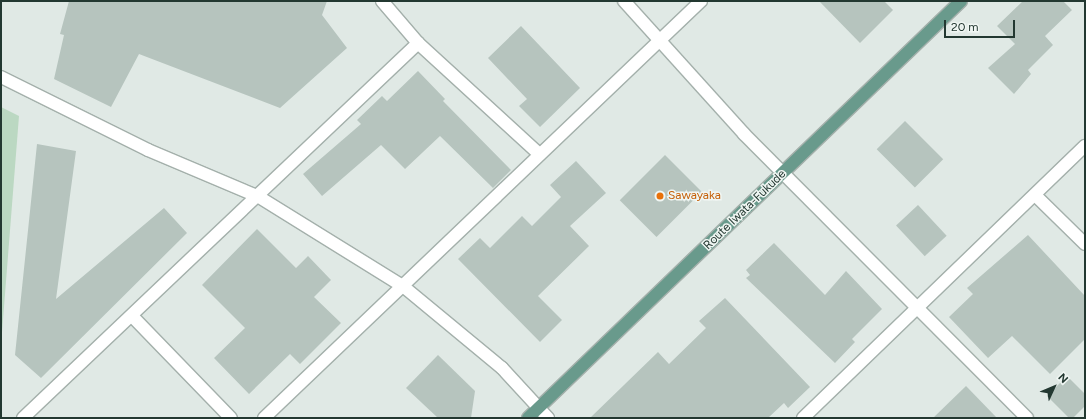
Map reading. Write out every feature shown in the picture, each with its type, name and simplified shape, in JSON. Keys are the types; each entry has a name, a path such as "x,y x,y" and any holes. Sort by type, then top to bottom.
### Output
{"main road":[{"name":"Route Iwata-Fukude","path":"528,418 961,1"}],"street":[{"path":"382,1 418,43 539,154"},
{"path":"624,1 662,40 744,134 784,172 1027,418"},
{"path":"264,418 404,287 539,154 662,40 701,1"},
{"path":"23,418 259,196 418,43"},
{"path":"1,77 148,150 259,196 404,287 502,368 548,418"},
{"path":"803,418 1085,146"},
{"path":"1035,195 1085,244"},
{"path":"132,316 231,418"}],"green space":[{"path":"1,107 19,116 1,345"}],"building":[{"path":"69,1 327,1 322,15 347,48 280,108 139,54 111,107 54,79 64,35 60,34"},
{"path":"819,1 884,1 893,10 860,43"},
{"path":"1023,1 1063,1 1072,10 1045,36 1053,45 1028,70 1031,74 1014,94 988,68 1015,44 997,26"},
{"path":"521,26 580,88 540,127 519,106 527,99 488,58"},
{"path":"418,71 445,99 443,101 511,170 493,188 440,136 405,169 381,145 322,196 303,174 361,124 357,120 382,96 387,101"},
{"path":"905,121 943,159 915,187 877,149"},
{"path":"37,144 76,151 56,299 164,208 187,233 41,378 15,355"},
{"name":"Sawayaka","path":"665,155 702,192 657,237 620,200"},
{"path":"576,161 606,193 570,226 589,246 538,296 562,320 540,342 458,259 480,238 490,248 522,216 532,226 561,197 550,185"},
{"path":"918,205 947,236 925,256 896,225"},
{"path":"257,229 296,268 308,256 331,280 314,297 341,323 300,364 290,354 249,394 214,358 245,328 202,285"},
{"path":"1028,235 1085,296 1085,339 1050,374 1012,336 988,358 949,317 973,294 967,288"},
{"path":"774,243 825,295 846,271 882,309 852,339 855,342 835,363 746,278 750,275 746,270"},
{"path":"725,298 810,387 788,408 784,403 768,418 590,418 658,352 669,364 706,328 699,321"},
{"path":"438,355 475,391 471,418 438,418 406,388"},
{"path":"1067,376 1085,394 1085,406 1073,418 1069,418 1047,396"},
{"path":"966,386 997,418 933,418"}],"place":[{"name":"Sawayaka","path":"660,196"}]}
